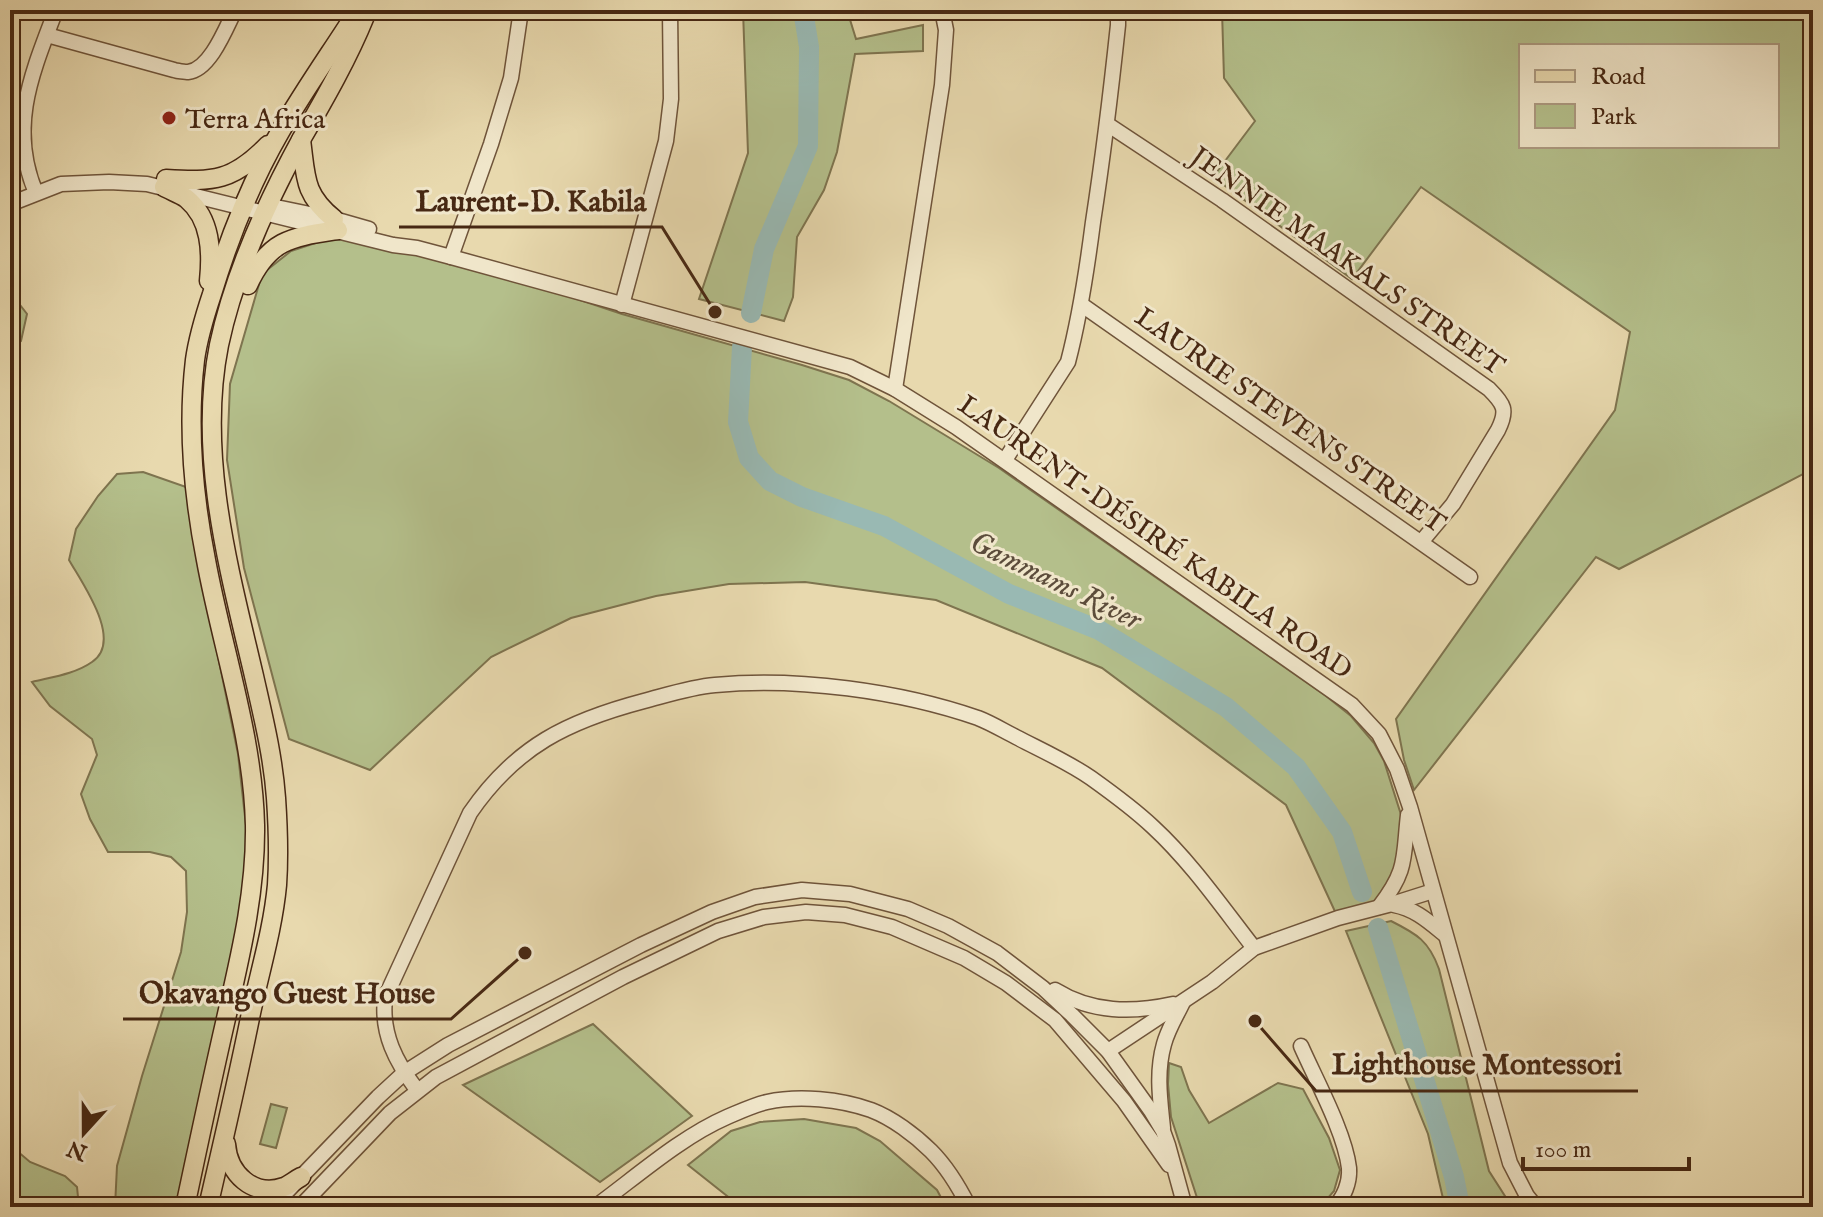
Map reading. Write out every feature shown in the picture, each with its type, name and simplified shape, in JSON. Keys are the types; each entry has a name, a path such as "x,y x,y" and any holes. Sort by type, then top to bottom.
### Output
{"main road":[{"path":"185,1207 250,905 255,860 249,755 197,514 192,466 195,357 218,273 245,205 279,134 358,10"},
{"path":"208,1207 274,904 278,849 270,748 234,590 213,467 213,417 219,346 237,281 267,210 368,10"},
{"path":"165,183 204,181 224,176 254,159 279,134"},
{"path":"216,372 256,266 276,247 336,224 309,190 301,140"},
{"path":"165,183 187,199 206,228 210,265 205,316"},
{"path":"226,1133 231,1167 250,1186 264,1190 282,1188 301,1177"}],"street":[{"path":"36,193 24,155 22,133 27,96 56,10"},
{"path":"47,35 187,72 207,62 235,10"},
{"path":"451,257 511,78 521,10"},
{"path":"622,305 666,141 671,99 670,10"},
{"path":"895,389 942,85 946,30 942,10"},
{"path":"1005,460 1068,362 1082,305 1107,124 1118,10"},
{"name":"JENNIE MAAKALS STREET","path":"1107,124 1222,200 1489,389 1500,400 1504,412 1498,430 1453,504 1422,541"},
{"name":"LAURENT-DÉSIRÉ KABILA ROAD","path":"10,204 61,184 165,183 245,205 336,224 393,245 451,257 850,367 895,389 1005,460 1352,705 1379,734 1397,769 1410,807 1510,1163 1536,1207"},
{"name":"LAURIE STEVENS STREET","path":"1082,305 1470,577"},
{"path":"417,1090 404,1073 389,1043 384,1023 385,998 470,813 485,791 530,749 557,732 602,712 712,685 760,683 846,688 923,702 981,719 1088,776 1153,827 1215,897 1254,948"},
{"path":"1386,906 1401,872 1410,807"},
{"path":"272,1207 404,1073 471,1032 641,945 712,912 755,897 802,890 881,900 948,926 1068,998 1091,1007 1149,1009 1183,1002"},
{"path":"300,1207 390,1113 436,1077 623,977 718,931 764,917 806,912 845,915 892,927 964,958 1006,983 1092,1049 1108,1051 1183,1002 1254,948 1338,918 1433,891"},
{"path":"1386,906 1411,909 1444,934"},
{"path":"997,953 1043,988 1108,1051 1163,1131"},
{"path":"1183,1002 1165,1041 1158,1082 1163,1131 1185,1207"},
{"path":"1055,1020 1124,1101 1177,1179"},
{"path":"1301,1046 1336,1126 1349,1169 1343,1196 1334,1207"},
{"path":"1108,1051 1109,1069 1124,1101"},
{"path":"595,1207 690,1138 726,1117 768,1102 803,1099 872,1110 899,1126 931,1152 956,1182 969,1207"}],"green space":[{"path":"743,10 847,10 856,39 923,25 923,51 855,54 837,152 824,190 797,237 793,297 784,321 699,299 748,153"},
{"path":"1222,10 1813,10 1813,469 1619,569 1596,557 1414,790 1396,719 1615,410 1630,332 1421,187 1352,279 1213,177 1255,121 1224,78"},
{"path":"337,236 451,257 622,314 849,380 999,468 1351,716 1374,743 1384,761 1403,821 1406,851 1379,907 1338,918 1286,805 1102,668 936,600 805,582 729,584 656,596 571,618 491,657 370,770 289,739 244,568 227,460 230,384 262,274 291,251"},
{"path":"10,292 27,314 21,341 10,351"},
{"path":"143,472 186,487 238,754 246,826 246,874 239,924 176,1207 115,1207 117,1166 181,952 187,912 186,871 171,857 150,852 108,852 81,794 97,755 92,739 50,706 32,682 78,669 101,653 104,640 97,612 69,560 76,529 117,474"},
{"path":"1391,921 1421,939 1435,959 1489,1171 1512,1207 1445,1207 1428,1134 1346,931"},
{"path":"593,1024 692,1116 600,1182 463,1085"},
{"path":"1169,1063 1181,1067 1189,1090 1209,1123 1278,1083 1303,1089 1329,1138 1340,1170 1334,1191 1317,1207 1200,1207 1171,1117"},
{"path":"271,1104 287,1108 276,1148 260,1144"},
{"path":"804,1119 856,1128 880,1141 937,1190 946,1207 741,1207 688,1165 731,1131 760,1122"},
{"path":"10,1145 30,1162 65,1176 77,1187 79,1207 10,1207"}],"waterway":[{"name":"Gammams River","path":"751,313 764,249 808,146 809,47 803,10"},
{"name":"Gammams River","path":"742,347 738,422 749,458 770,481 802,497 884,526 1009,594 1099,630 1226,707 1296,767 1342,832 1362,892"},
{"name":"Gammams River","path":"1378,928 1454,1177 1460,1207"}],"place":[{"name":"Terra Africa","path":"169,118"},
{"name":"Laurent-D. Kabila","path":"715,312"},
{"name":"Okavango Guest House","path":"525,953"},
{"name":"Lighthouse Montessori","path":"1255,1021"}]}
